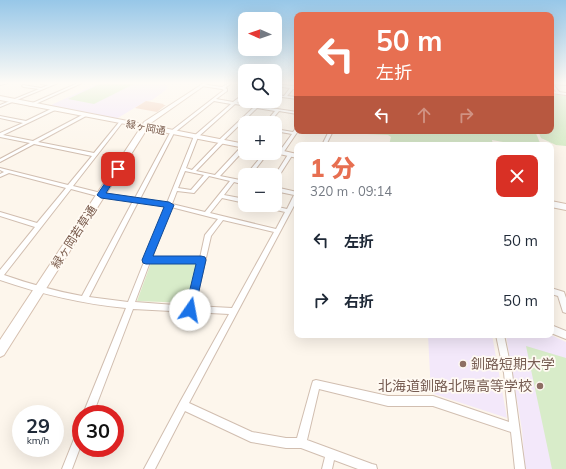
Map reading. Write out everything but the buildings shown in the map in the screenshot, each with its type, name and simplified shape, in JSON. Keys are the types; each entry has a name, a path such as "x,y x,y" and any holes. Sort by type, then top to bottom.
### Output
{"street":[{"name":"緑ヶ岡通","path":"30,105 238,145"},
{"name":"緑ヶ岡若草通","path":"0,351 146,123 173,105"},
{"path":"85,298 172,132 207,105"},
{"path":"92,405 130,306 146,260 196,136 232,105"},
{"path":"193,171 221,141 257,108"},
{"path":"268,108 294,113"},
{"path":"0,136 54,109"},
{"path":"273,116 278,110"},
{"path":"0,161 85,115"},
{"path":"0,117 26,122"},
{"path":"121,122 0,276 39,291 130,306 234,311"},
{"path":"282,131 294,134 282,148"},
{"path":"0,136 95,156"},
{"path":"282,153 294,155 282,170"},
{"path":"217,176 238,154"},
{"path":"254,168 260,160"},
{"path":"0,169 69,188 136,201 169,205 277,231"},
{"path":"183,169 238,180"},
{"path":"0,176 9,171"},
{"path":"175,189 192,192 208,174"},
{"path":"206,214 233,180"},
{"path":"282,191 294,193"},
{"path":"221,196 238,200"},
{"path":"149,469 294,200"},
{"path":"554,205 566,207"},
{"path":"282,210 288,211"},
{"path":"0,214 39,226"},
{"path":"190,310 208,235 222,218"},
{"path":"146,260 201,260"},
{"path":"554,292 561,294 566,310"},
{"path":"554,330 566,335"},
{"path":"501,338 508,373 520,469"},
{"path":"301,443 316,384 388,401 433,401 515,429"},
{"path":"183,405 251,437 286,443 301,443 372,469"},
{"path":"327,469 331,454"},
{"path":"67,469 72,456"}],"shaded area":[{"path":"51,105 140,105 116,119 49,106"},
{"name":"北海道釧路北陽高等学校","path":"554,336 566,342 566,469 525,469 522,430 507,338 554,338"},
{"name":"釧路短期大学","path":"428,338 493,338 507,418 431,393"}],"green space":[{"path":"554,105 566,105 566,146 556,145 554,142 550,142 541,138 539,134 554,134"},
{"path":"366,134 536,134 540,142 503,142 492,140 492,142 390,142 391,137 388,135"},
{"path":"198,262 188,303 137,301 151,263"},
{"path":"526,346 566,358 566,469 552,469"}],"place":[{"name":"釧路短期大学","path":"463,364"},
{"name":"北海道釧路北陽高等学校","path":"540,386"}],"route":[{"path":"118,169 101,195 169,205 146,260 201,260 190,310"}]}
